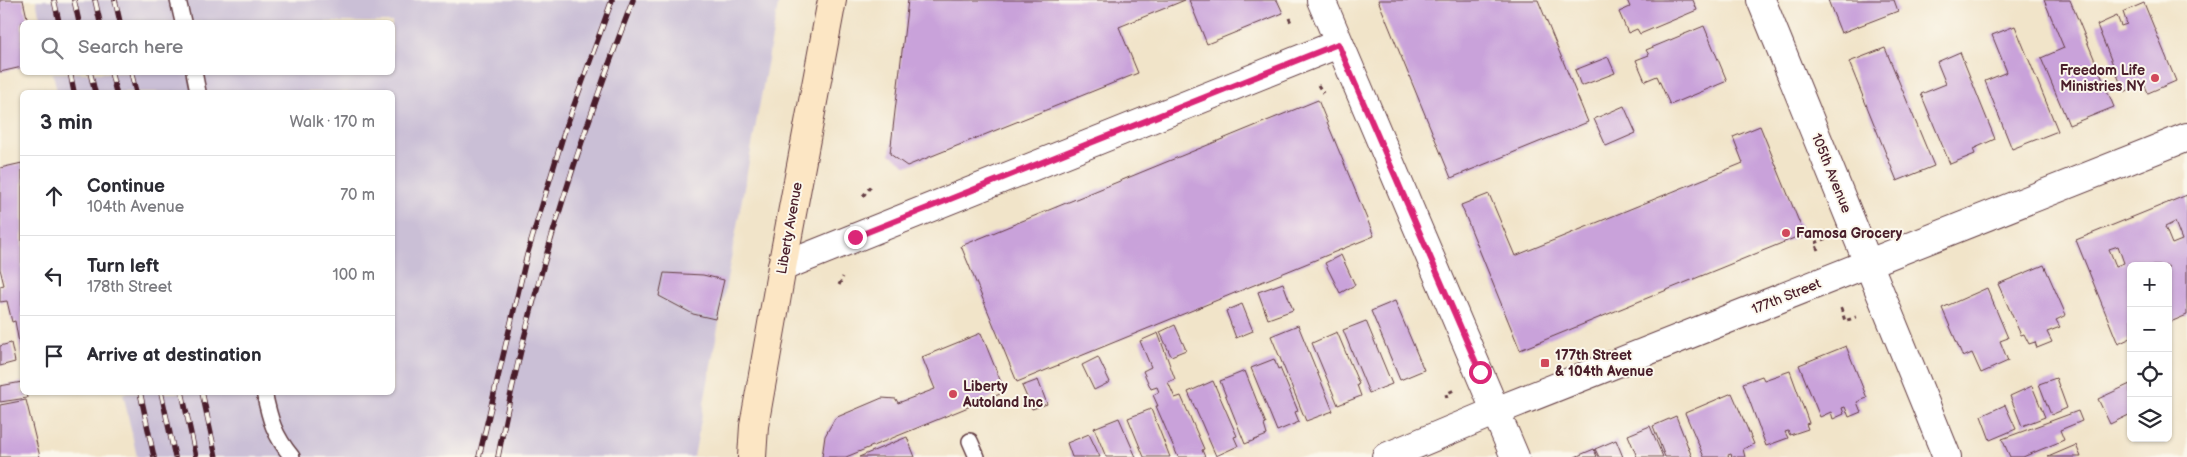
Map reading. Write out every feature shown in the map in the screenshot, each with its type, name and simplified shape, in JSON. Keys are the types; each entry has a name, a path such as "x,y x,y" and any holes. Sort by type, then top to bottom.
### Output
{"main road":[{"name":"Liberty Avenue","path":"752,457 754,426 832,0"}],"street":[{"path":"1320,0 1515,457"},
{"name":"105th Avenue","path":"1761,0 1947,457"},
{"path":"782,267 1338,44"},
{"name":"177th Street","path":"1386,457 1496,411 2187,137"}],"lane":[{"path":"178,0 183,20"},
{"path":"195,75 198,90"},
{"path":"265,395 270,420 278,440 292,457"},
{"path":"970,441 977,457"}],"path":[{"path":"1289,18 1292,25"},
{"path":"1317,84 1323,93"},
{"path":"864,196 872,185"},
{"path":"1818,251 1815,243 1825,239"},
{"path":"839,285 844,276"},
{"path":"1841,308 1845,321 1857,316"}],"shaded area":[{"path":"36,0 779,0 694,457 137,457 123,395 395,395 395,90 57,90 53,75 395,75 395,20 41,20"}],"building":[{"path":"0,0 23,0 28,20 20,20 20,67 0,72"},
{"path":"908,0 1185,0 1119,27 1138,73 907,166 890,154"},
{"path":"1189,0 1277,0 1283,13 1207,44"},
{"path":"1378,0 1538,0 1588,122 1451,178"},
{"path":"1627,0 1693,0 1697,10 1640,34 1637,29 1628,33 1619,12 1630,7"},
{"path":"1828,0 1894,0 1898,11 1841,33"},
{"path":"2044,0 2070,0 2114,107 2069,125 2041,58 2064,48"},
{"path":"2144,3 2176,81 2148,93 2144,83 2124,92 2097,25 2117,16 2121,26 2127,24 2123,12"},
{"path":"1704,26 1727,81 1670,105 1657,76 1645,81 1636,60 1649,55 1646,50"},
{"path":"2015,26 2058,131 2012,149 1985,81 2007,72 1992,35"},
{"path":"1885,48 1934,166 1897,181 1849,62"},
{"path":"1960,52 1995,139 1973,149 1975,154 1950,164 1921,94 1946,84 1937,62"},
{"path":"1608,57 1615,73 1581,86 1575,70"},
{"path":"1318,100 1374,236 1017,382 961,246"},
{"path":"1624,106 1636,133 1606,146 1594,119"},
{"path":"1760,126 1804,234 1520,350 1461,205 1489,194 1515,256 1743,163 1733,137"},
{"path":"20,163 20,349 15,321 12,322 7,301 0,302 0,286 4,285 0,269 0,168"},
{"path":"2187,195 2187,315 2172,321 2172,262 2127,262 2127,340 2118,344 2076,240","holes":["2175,222 2182,240 2172,244 2165,227","2118,246 2124,263 2116,266 2109,249"]},
{"path":"1341,255 1355,285 1340,293 1325,263"},
{"path":"2044,265 2066,315 2056,320 2060,327 2047,332 2052,342 2037,348 2035,342 2029,344 2024,334 2021,335 1998,284"},
{"path":"664,273 703,275 724,280 715,319 693,314 659,296"},
{"path":"1283,283 1293,310 1268,319 1258,292"},
{"path":"1987,288 2008,338 2000,341 2008,361 1981,373 1972,353 1963,357 1942,308"},
{"path":"1395,301 1424,370 1400,380 1371,311"},
{"path":"1242,304 1253,331 1236,338 1226,311"},
{"path":"1366,321 1392,384 1369,393 1343,330"},
{"path":"1175,325 1186,350 1171,356 1160,332"},
{"path":"1298,325 1333,411 1306,421 1271,336"},
{"path":"1337,332 1359,384 1357,385 1361,396 1338,405 1312,343"},
{"path":"981,333 1005,392 846,457 822,457 825,436 835,418 882,398 896,399 898,403 935,389 922,357"},
{"path":"1158,333 1175,379 1168,382 1175,398 1181,396 1204,449 1202,450 1205,457 1178,457 1156,406 1158,406 1153,395 1159,392 1157,387 1151,389 1143,371 1151,367 1140,341"},
{"path":"11,343 15,362 0,366 0,346"},
{"path":"1846,346 1867,398 1857,402 1861,412 1849,417 1845,407 1842,408 1844,414 1833,419 1831,412 1820,417 1799,365"},
{"path":"1098,357 1110,382 1094,390 1082,365"},
{"path":"1274,359 1278,369 1280,368 1298,411 1295,412 1299,422 1277,431 1251,368"},
{"path":"1245,371 1266,424 1264,425 1267,435 1245,444 1220,381"},
{"path":"1790,371 1809,423 1806,424 1808,429 1790,435 1788,431 1785,432 1788,438 1766,446 1743,383 1762,376 1764,380"},
{"path":"2056,378 2067,408 2051,415 2039,384"},
{"path":"1038,380 1047,404 1032,409 1022,386"},
{"path":"1213,381 1237,436 1234,437 1238,446 1216,456 1188,392"},
{"path":"20,382 20,395 26,395 27,398 0,402 0,386"},
{"path":"2127,385 2127,416 2110,424 2098,399"},
{"path":"2032,386 2045,417 2022,426 2010,396"},
{"path":"1732,393 1754,444 1743,449 1745,457 1732,457 1731,454 1728,455 1729,457 1704,457 1685,413"},
{"path":"26,400 40,457 0,457 0,405"},
{"path":"2005,405 2016,429 1990,440 1981,416"},
{"path":"1151,409 1170,457 1144,457 1128,418"},
{"path":"2078,411 2082,421 2060,430 2064,440 2023,457 2010,457 2002,439"},
{"path":"1676,416 1692,457 1665,457 1653,426"},
{"path":"1119,418 1136,457 1106,457 1094,428"},
{"path":"1650,426 1663,457 1637,457 1628,435"},
{"path":"1089,434 1100,457 1072,457 1067,443"},
{"path":"907,437 915,457 859,457"},
{"path":"1616,440 1623,457 1599,457 1595,449"},
{"path":"2076,445 2081,457 2048,457"},
{"path":"1594,449 1597,457 1575,457"}],"railway":[{"path":"54,0 59,20"},
{"path":"74,0 79,20"},
{"path":"95,0 100,20"},
{"path":"115,0 120,20"},
{"path":"479,457 527,255 564,133 612,0"},
{"path":"498,457 523,341 538,283 592,112 633,0"},
{"path":"71,75 74,90"},
{"path":"91,75 94,90"},
{"path":"112,75 116,90"},
{"path":"132,75 136,90"},
{"path":"141,395 154,457"},
{"path":"162,395 175,457"},
{"path":"183,395 196,457"},
{"path":"203,395 216,457"}],"place":[{"name":"Freedom Life Ministries NY","path":"2155,78"},
{"name":"Famosa Grocery","path":"1786,233"},
{"name":"177th Street & 104th Avenue","path":"1545,363"},
{"name":"Liberty Autoland Inc","path":"953,394"}],"route":[{"path":"855,237 1338,44 1480,372"}]}
